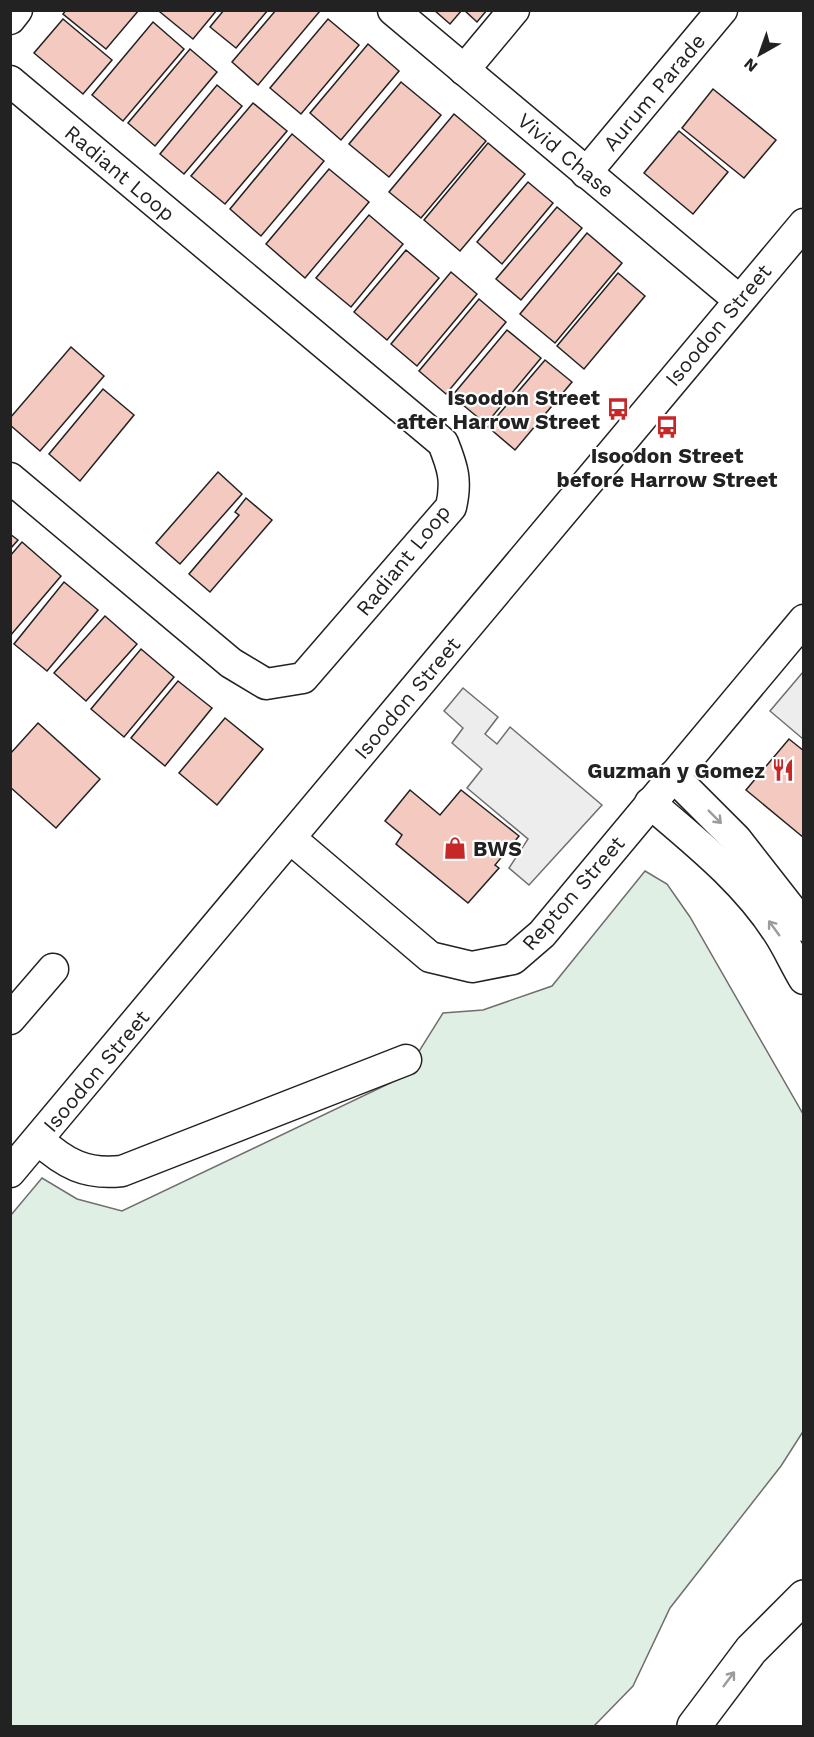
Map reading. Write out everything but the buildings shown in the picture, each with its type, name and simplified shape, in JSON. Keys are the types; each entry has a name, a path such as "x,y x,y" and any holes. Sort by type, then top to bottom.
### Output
{"main road":[{"path":"694,1726 751,1650 804,1597"}],"street":[{"path":"10,19 17,10"},
{"name":"Vivid Chase","path":"393,10 739,300"},
{"path":"464,70 514,10"},
{"name":"Aurum Parade","path":"586,172 722,10"},
{"name":"Radiant Loop","path":"10,81 443,443 453,466 455,489 451,507 303,678 266,684 231,663 10,478"},
{"name":"Isoodon Street","path":"10,1172 804,224"},
{"name":"Repton Street","path":"290,838 430,957 472,967 513,958 542,934 804,620"},
{"path":"673,776 736,839 804,927"},
{"path":"650,803 713,856 739,882 778,933 804,979"},
{"path":"10,1019 53,969"},
{"path":"39,1140 56,1156 77,1167 99,1172 122,1171 406,1060"}],"green space":[{"path":"645,871 667,884 690,917 803,1114 804,1430 781,1466 670,1608 633,1686 594,1726 11,1726 11,1215 42,1178 77,1199 122,1211 403,1077 443,1013 483,1010 552,986"}],"shaded area":[{"path":"803,672 803,739 770,711"},
{"path":"463,688 498,717 485,734 497,744 510,727 602,805 529,885 509,868 528,839 467,788 482,769 452,743 463,728 444,711"}],"place":[{"name":"Isoodon Street after Harrow Street","path":"618,409"},
{"name":"Isoodon Street before Harrow Street","path":"667,427"},
{"name":"Guzman y Gomez","path":"783,770"},
{"name":"BWS","path":"455,848"}]}
